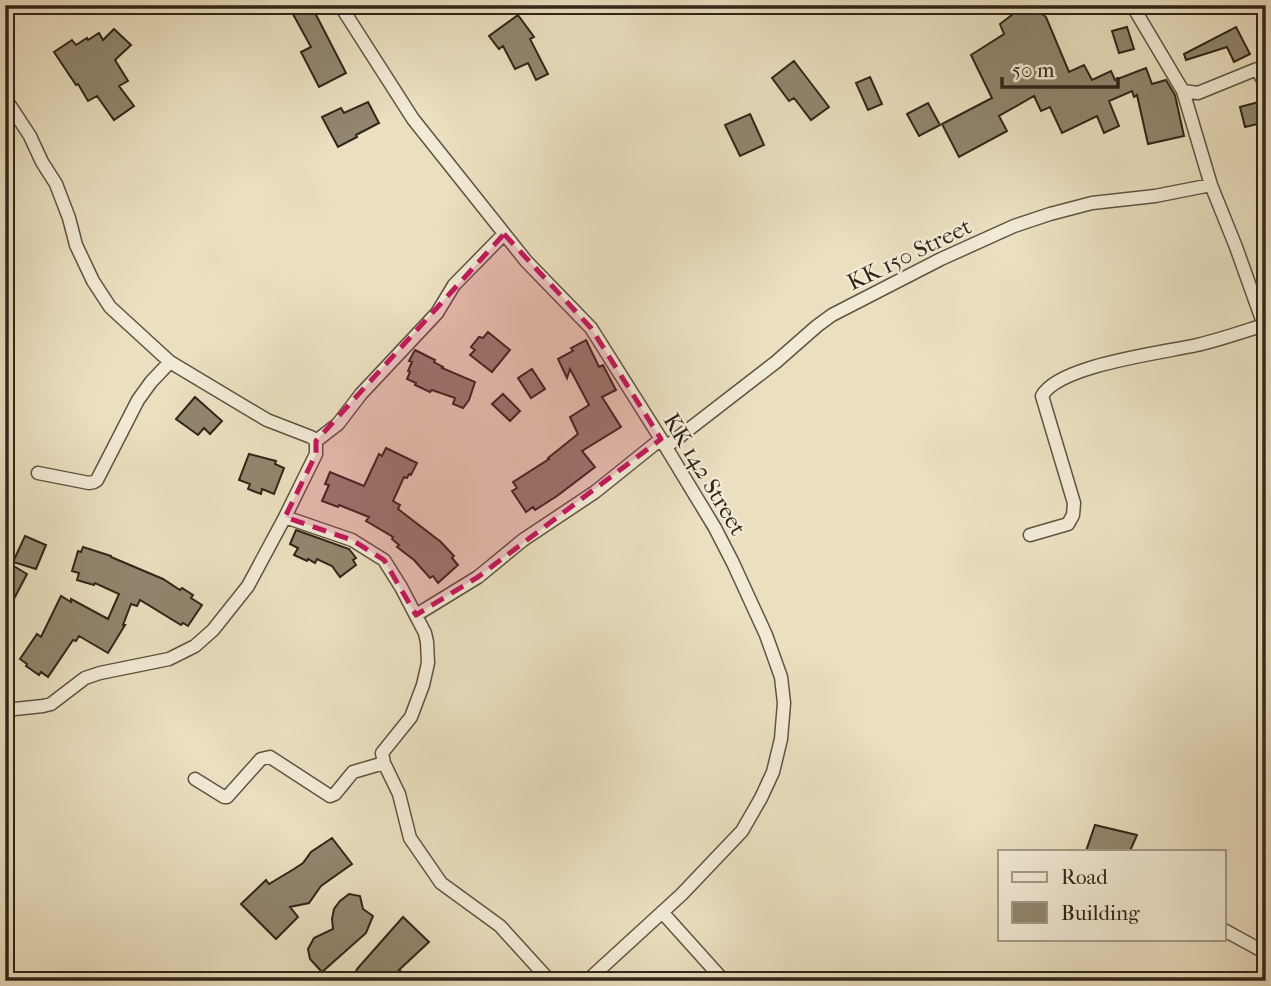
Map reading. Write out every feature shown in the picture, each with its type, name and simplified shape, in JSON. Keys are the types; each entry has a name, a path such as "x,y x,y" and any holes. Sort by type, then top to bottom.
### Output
{"street":[{"name":"KK 142 Street","path":"340,5 414,119 526,261 591,328 715,528 766,635 781,677 784,703 781,739 773,772 742,831 682,894 587,981"},
{"path":"1030,535 1068,524 1073,515 1074,502 1044,406 1042,396 1045,389 1063,378 1101,365 1265,328 1211,185 1183,91 1132,5"},
{"path":"1183,91 1198,93 1261,66 1266,86"},
{"path":"5,98 30,136 56,184 76,245 93,281 110,307 170,362 267,420 312,437 316,441 316,454 248,586 213,629 195,646 169,659 85,678 51,704 5,710"},
{"name":"KK 150 Street","path":"415,615 478,577 523,540 595,492 776,362 832,315 941,259 1014,226 1092,203 1155,196 1211,185"},
{"path":"316,441 338,424 361,394 437,313 454,285 504,234"},
{"path":"38,473 89,483 97,480 138,400 170,362"},
{"path":"285,517 352,540 384,560 427,642 428,663 411,717 384,749 382,756 399,794 410,838 441,883 500,926 550,981"},
{"path":"195,779 227,797 261,759 270,757 330,796 335,794 353,772 384,763"},
{"path":"662,912 724,981"},
{"path":"1226,931 1266,953"}],"highlighted area":[{"path":"504,234 591,328 661,439 478,577 416,615 384,560 352,540 285,517 316,454 316,441"}],"building":[{"path":"288,5 311,5 346,73 319,87 301,52 311,47"},
{"path":"1025,5 1032,5 1046,17 1069,72 1084,65 1092,80 1111,71 1115,80 1146,68 1152,84 1166,80 1175,95 1184,136 1148,144 1137,95 1134,97 1132,91 1109,101 1119,126 1104,133 1097,116 1062,133 1050,107 1041,111 1034,96 999,116 1007,131 959,157 942,124 992,98 971,55 1004,34 1000,24"},
{"path":"518,15 534,37 530,39 548,74 536,80 528,63 515,69 503,46 499,49 489,36"},
{"path":"1127,27 1134,49 1119,53 1112,31"},
{"path":"1236,27 1250,54 1234,62 1227,47 1186,60 1184,54"},
{"path":"114,29 131,45 115,60 128,81 119,86 134,106 114,120 97,96 88,101 54,52 72,40 76,45 99,33 103,40"},
{"path":"794,61 829,107 811,120 794,98 789,101 772,78"},
{"path":"870,77 882,104 868,110 856,83"},
{"path":"1266,100 1266,122 1245,127 1240,107"},
{"path":"368,102 379,123 338,147 322,117 341,108 344,113"},
{"path":"928,103 940,125 919,136 907,114"},
{"path":"750,114 764,145 740,156 725,125"},
{"path":"488,332 510,350 492,372 470,355 475,350 471,347 479,337 483,338"},
{"path":"586,340 599,367 603,365 616,390 602,397 621,427 582,451 595,467 557,496 535,510 533,507 526,512 512,491 517,488 513,482 549,459 578,434 570,417 589,405 570,369 567,378 558,359"},
{"path":"415,350 435,360 442,368 475,382 463,408 453,404 455,398 432,390 430,392 407,379 412,362 409,361"},
{"path":"532,369 545,389 531,398 518,378"},
{"path":"503,394 520,411 510,421 492,404"},
{"path":"195,397 222,421 210,434 204,428 198,435 176,419"},
{"path":"386,448 417,463 411,475 404,477 393,501 400,505 398,509 441,542 454,556 452,558 458,565 438,583 397,547 399,545 393,537 366,521 369,517 322,501 329,485 325,484 330,472 364,486 379,454 382,456"},
{"path":"249,454 276,461 275,464 284,468 274,494 262,489 261,494 248,489 250,484 239,480"},
{"path":"296,530 349,549 356,558 353,560 356,565 340,577 332,566 317,559 315,563 294,555 298,548 290,544"},
{"path":"25,536 46,545 36,569 13,562"},
{"path":"83,547 163,579 180,590 182,588 202,605 188,626 183,623 181,625 140,600 137,606 131,604 125,625 108,653 79,636 76,641 73,640 48,677 41,672 39,675 20,659 37,634 41,637 61,596 108,619 119,594 95,583 94,585 77,580 79,573 72,571 78,551 81,552"},
{"path":"12,565 27,574 5,616 5,581"},
{"path":"1095,825 1137,835 1130,850 1086,850"},
{"path":"332,838 352,864 321,886 309,903 290,907 298,917 276,939 241,904 266,880 269,884 294,869 303,863 311,852"},
{"path":"349,894 360,896 363,909 373,916 366,933 322,972 310,959 308,949 314,938 333,929 334,909"},
{"path":"403,917 429,942 399,970 403,973 395,981 352,981 357,969"}]}
